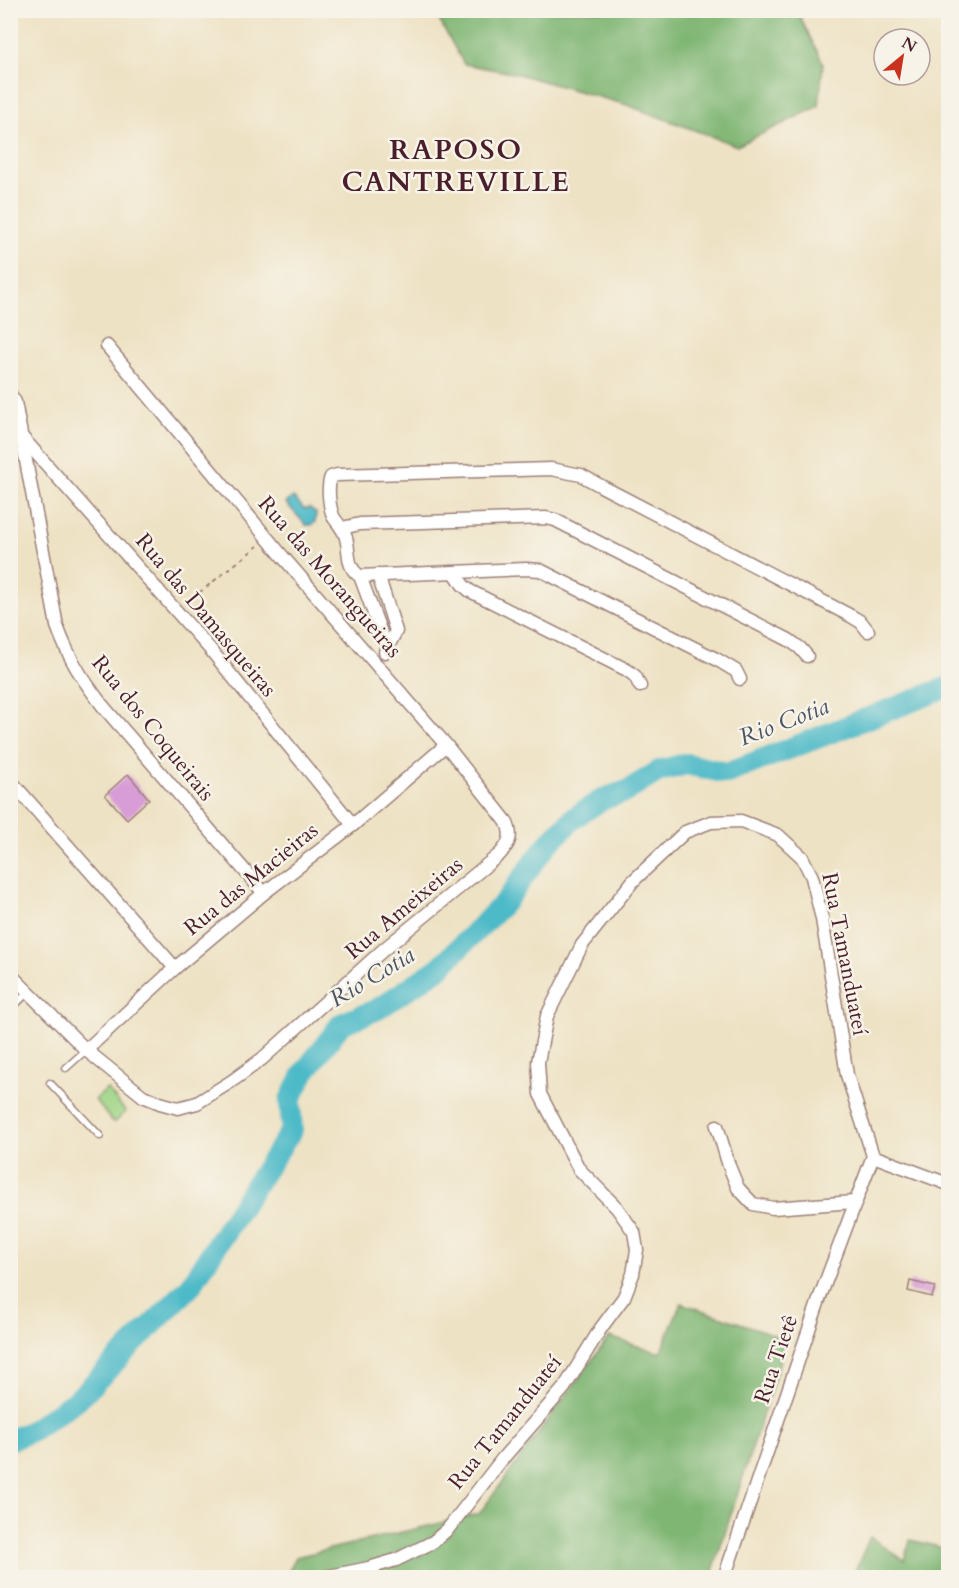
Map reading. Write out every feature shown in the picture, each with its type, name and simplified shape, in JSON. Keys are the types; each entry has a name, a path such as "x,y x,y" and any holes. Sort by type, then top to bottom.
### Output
{"street":[{"name":"Rua das Morangueiras","path":"107,346 267,538 446,745 506,821 511,830 510,841"},
{"name":"Rua dos Coqueirais","path":"10,394 15,402 57,626 68,655 82,679 102,705 264,894"},
{"name":"Rua das Damasqueiras","path":"21,436 210,649 353,825"},
{"path":"387,649 360,576 351,568 347,538 334,519 331,510 329,482 331,477 337,475 533,469 566,471 602,486 851,616 861,622 868,631"},
{"path":"342,528 360,524 546,518 555,520 789,640 807,657"},
{"path":"360,576 540,570 716,659 736,671 740,679"},
{"path":"455,573 462,585 470,591 627,670 635,676 640,686"},
{"path":"378,575 396,631 378,667"},
{"path":"371,609 386,603"},
{"name":"Rua das Macieiras","path":"86,1050 175,968 264,894 353,825 446,745"},
{"path":"10,780 175,968"},
{"name":"Rua Tamanduateí","path":"320,1578 396,1560 433,1542 448,1529 503,1458 564,1388 601,1328 624,1297 633,1274 637,1250 634,1232 617,1208 579,1169 540,1094 538,1062 547,1016 582,945 633,881 685,832 711,822 741,821 778,835 802,857 812,877 822,919 848,1075 873,1156"},
{"name":"Rua Ameixeiras","path":"10,974 86,1050 143,1096 178,1108 196,1103 262,1059 383,950 500,854 510,841"},
{"path":"717,1126 738,1188 753,1204 773,1208 854,1202"},
{"path":"873,1156 948,1184"},
{"name":"Rua Tietê","path":"724,1578 813,1316 873,1156"}],"lane":[{"path":"10,1010 27,993"},
{"path":"66,1068 86,1050"},
{"path":"50,1083 100,1136"}],"path":[{"path":"177,611 267,538"}],"green space":[{"path":"434,11 797,11 823,63 819,106 737,146 627,105 518,74 464,64"},
{"path":"107,1089 126,1112 114,1123 95,1100"},
{"path":"681,1303 787,1339 711,1577 285,1578 296,1557 479,1514 609,1337 660,1353"},
{"path":"870,1537 904,1560 910,1540 948,1549 948,1577 852,1577"}],"water":[{"path":"293,497 304,509 310,508 316,513 315,522 306,525 286,503"}],"building":[{"path":"128,774 149,799 127,819 105,795"},
{"path":"910,1281 935,1287 932,1297 908,1291"}],"waterway":[{"name":"Rio Cotia","path":"10,1440 31,1431 78,1399 190,1287 292,1130 290,1100 304,1073 341,1024 378,1009 439,968 505,902 547,845 575,817 603,799 627,791 659,771 686,764 727,773 948,687"}],"district":[{"name":"RAPOSO CANTREVILLE","path":"456,166"}]}
